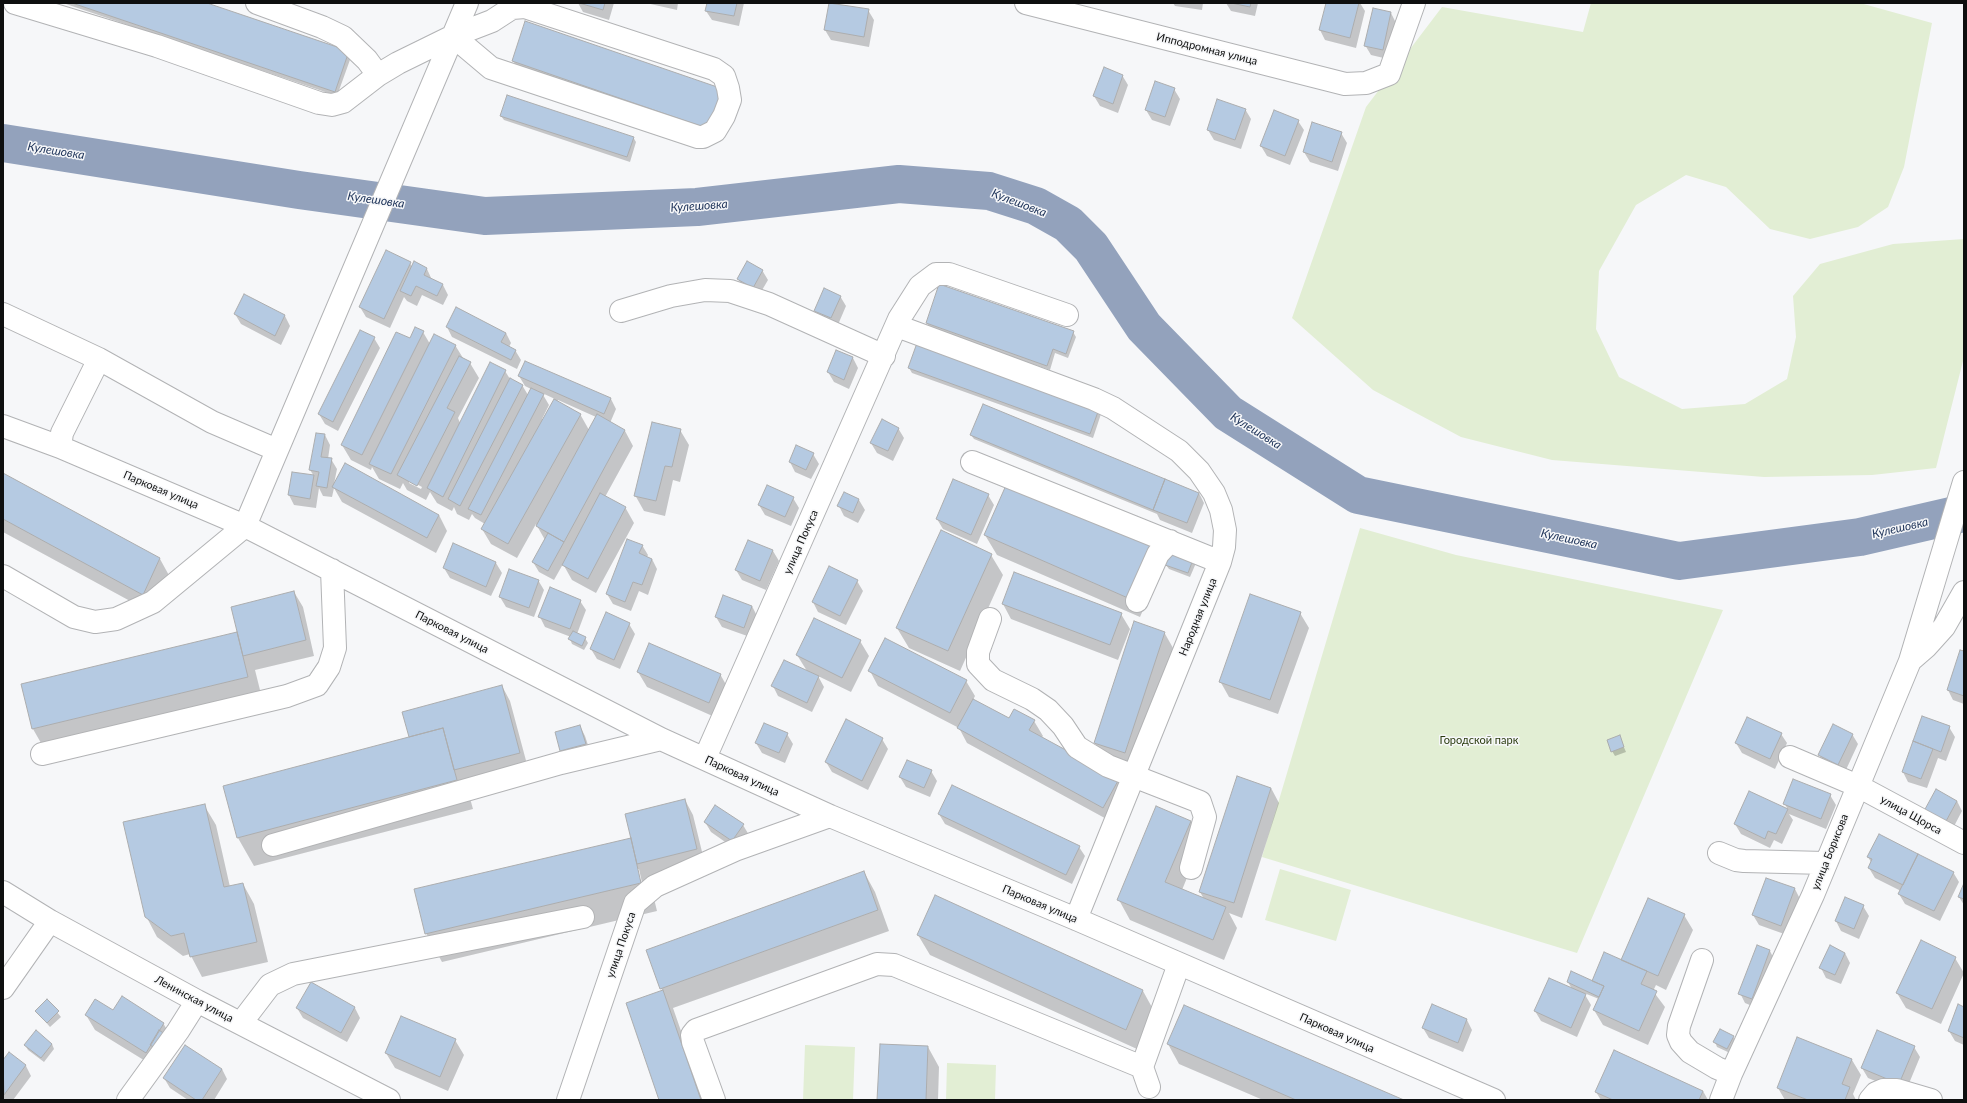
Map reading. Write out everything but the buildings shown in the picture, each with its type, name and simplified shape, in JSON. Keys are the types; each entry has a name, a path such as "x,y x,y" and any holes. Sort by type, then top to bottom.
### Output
{"street":[{"path":"14,3 157,46 319,103 332,105 343,102 378,75 453,36 492,21 512,8 525,7 714,69 724,76 730,100 724,116 715,130 704,137 698,137 491,68 453,36"},
{"path":"257,3 322,26 343,37 367,60 378,75"},
{"path":"3,576 74,618 95,622 116,619 153,602 245,526 468,3"},
{"name":"Ипподромная улица","path":"1026,3 1345,84 1366,83 1388,74 1414,3"},
{"name":"улица Покуса","path":"705,758 897,326 920,286 936,274 949,274 1067,315"},
{"path":"621,311 671,296 705,290 730,291 769,304 884,356"},
{"path":"3,314 98,359 212,422 277,450"},
{"name":"Народная улица","path":"897,326 1094,399 1113,408 1179,451 1199,471 1214,493 1221,510 1225,530 1224,547 1220,562 1076,919"},
{"path":"60,447 62,433 98,359"},
{"name":"Парковая улица","path":"3,426 60,447 245,526 661,739 830,816 1076,919 1494,1100"},
{"path":"972,462 1220,562"},
{"name":"улица Борисова","path":"1721,1100 1731,1074 1813,895 1825,862 1910,661 1964,482"},
{"path":"1137,601 1158,554 1170,541"},
{"path":"42,754 288,696 317,685 329,667 335,648 332,570"},
{"path":"1910,661 1926,647 1944,627 1964,592"},
{"path":"990,619 978,652 978,664 993,680 1032,699 1048,710 1063,726 1077,747 1108,766 1200,802 1205,817 1191,868"},
{"path":"273,845 561,763 661,739"},
{"name":"улица Щорса","path":"1790,757 1858,786 1964,843"},
{"name":"улица Покуса","path":"568,1100 635,903 654,886 734,850 830,816"},
{"path":"1718,853 1736,860 1744,861 1825,862"},
{"name":"Ленинская улица","path":"3,892 50,921 197,1001 389,1100"},
{"path":"241,1023 270,985 293,974 583,918"},
{"path":"3,988 50,921"},
{"path":"1702,960 1679,1026 1678,1035 1681,1042 1690,1052 1731,1074"},
{"path":"714,1100 693,1042 692,1035 696,1030 877,964 894,965 1145,1077 1179,964"},
{"path":"128,1100 178,1031 197,1001"},
{"path":"1870,1100 1876,1093 1883,1090 1897,1090 1931,1100"}],"green space":[{"path":"1591,3 1860,3 1932,23 1904,167 1888,207 1858,227 1810,239 1770,229 1726,187 1686,175 1636,205 1599,271 1596,329 1619,377 1682,409 1745,404 1787,379 1796,337 1793,296 1820,264 1893,244 1964,239 1964,357 1936,468 1872,475 1764,477 1552,460 1461,437 1373,390 1292,318 1366,107 1442,7 1583,32"},
{"name":"Городской парк","path":"1360,528 1456,555 1723,610 1577,953 1262,857"},
{"path":"1280,869 1351,890 1336,941 1265,920"},
{"path":"805,1045 855,1047 853,1100 803,1100"},
{"path":"947,1063 996,1065 995,1100 946,1100"}],"waterway":[{"name":"Кулешовка","path":"3,143 299,190 485,216 697,207 899,184 989,191 1036,206 1068,224 1091,247 1144,327 1228,413 1358,495 1679,561 1860,537 1964,513"}]}
